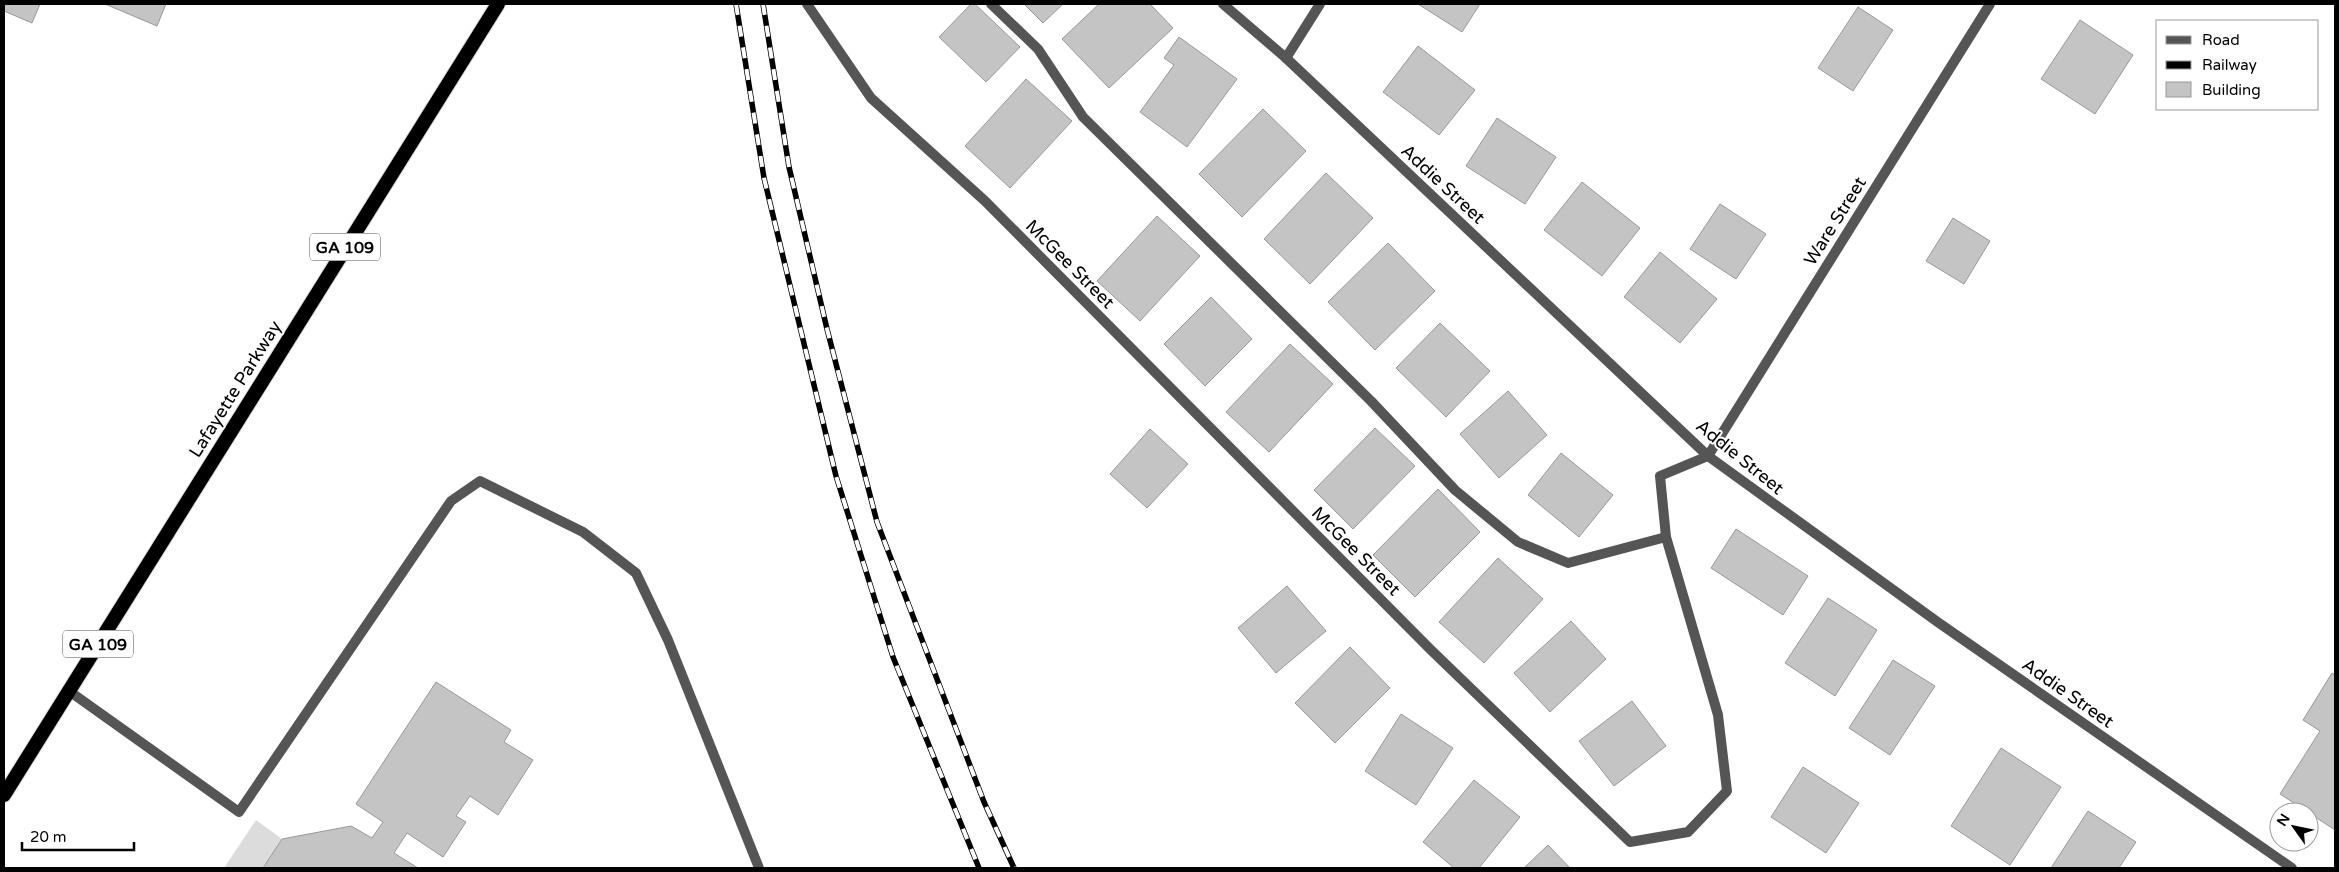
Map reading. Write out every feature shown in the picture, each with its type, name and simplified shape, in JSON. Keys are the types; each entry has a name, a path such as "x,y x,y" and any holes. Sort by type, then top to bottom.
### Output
{"highway":[{"name":"Lafayette Parkway","path":"4,795 498,4"}],"street":[{"name":"McGee Street","path":"807,4 871,98 985,201 1431,650 1630,842 1688,832 1727,791 1718,715 1666,537 1660,476 1708,456"},
{"path":"991,4 1038,48 1083,117 1371,402 1455,490 1518,542 1568,563 1666,537"},
{"name":"Addie Street","path":"1223,4 1286,58 1708,456 1756,493 1931,618 2292,868"},
{"path":"1286,58 1320,4"},
{"name":"Ware Street","path":"1708,456 1990,4"},
{"path":"68,691 239,812 451,501 480,481 583,532 636,573 668,640 759,868"}],"shaded area":[{"path":"256,820 282,839 263,868 224,868"}],"building":[{"path":"4,4 40,4 32,23 4,11"},
{"path":"105,4 166,4 157,26"},
{"path":"971,4 975,4 1020,47 986,82 939,37"},
{"path":"1024,4 1063,4 1043,23"},
{"path":"1099,4 1150,4 1173,28 1109,88 1062,39"},
{"path":"1418,4 1480,4 1462,32"},
{"path":"1858,7 1893,30 1853,91 1818,68"},
{"path":"2080,20 2133,55 2095,114 2041,79"},
{"path":"1179,37 1237,79 1187,147 1140,112 1174,65 1164,58"},
{"path":"1418,46 1475,90 1439,135 1383,92"},
{"path":"1026,79 1072,121 1010,188 965,146"},
{"path":"1263,109 1306,151 1242,217 1199,174"},
{"path":"1497,118 1556,157 1525,204 1466,166"},
{"path":"1326,173 1373,218 1310,284 1264,239"},
{"path":"1582,182 1640,228 1602,276 1544,230"},
{"path":"1720,204 1766,234 1736,279 1690,249"},
{"path":"1157,216 1200,256 1140,321 1097,281"},
{"path":"1953,218 1990,241 1964,284 1926,261"},
{"path":"1388,243 1435,291 1375,350 1328,302"},
{"path":"1660,252 1717,299 1680,343 1624,297"},
{"path":"1211,297 1252,339 1205,386 1164,344"},
{"path":"1440,323 1490,371 1446,417 1396,368"},
{"path":"1290,344 1333,384 1269,452 1226,412"},
{"path":"1508,391 1547,435 1499,478 1460,434"},
{"path":"1375,428 1415,466 1353,529 1314,490"},
{"path":"1150,429 1188,464 1147,508 1110,474"},
{"path":"1561,453 1613,495 1579,537 1528,495"},
{"path":"1438,489 1480,532 1415,597 1373,555"},
{"path":"1736,529 1808,576 1783,615 1711,568"},
{"path":"1498,558 1543,599 1484,663 1439,622"},
{"path":"1287,586 1326,631 1276,673 1238,628"},
{"path":"1828,598 1877,630 1835,696 1785,663"},
{"path":"1571,621 1606,659 1550,712 1514,673"},
{"path":"1350,647 1390,688 1335,743 1295,703"},
{"path":"1893,660 1935,686 1890,755 1849,728"},
{"path":"2332,673 2335,675 2335,830 2319,820 2319,802 2292,802 2280,794 2320,731 2303,720"},
{"path":"436,682 511,730 504,742 533,760 498,815 470,796 456,816 466,822 443,857 407,833 394,853 418,868 263,868 282,839 351,826 372,838 383,822 356,804"},
{"path":"1632,701 1666,746 1614,786 1579,741"},
{"path":"1401,714 1453,748 1416,805 1365,771"},
{"path":"2001,748 2061,787 2010,865 1951,826"},
{"path":"1803,767 1859,803 1826,853 1771,817"},
{"path":"1474,780 1520,817 1479,868 1454,868 1423,842"},
{"path":"2088,811 2136,842 2119,868 2051,868"},
{"path":"1548,845 1570,868 1524,868"}],"railway":[{"path":"736,4 764,178 836,476 893,657 979,868"},
{"path":"763,4 789,167 827,329 877,522 984,802 1014,868"}]}
